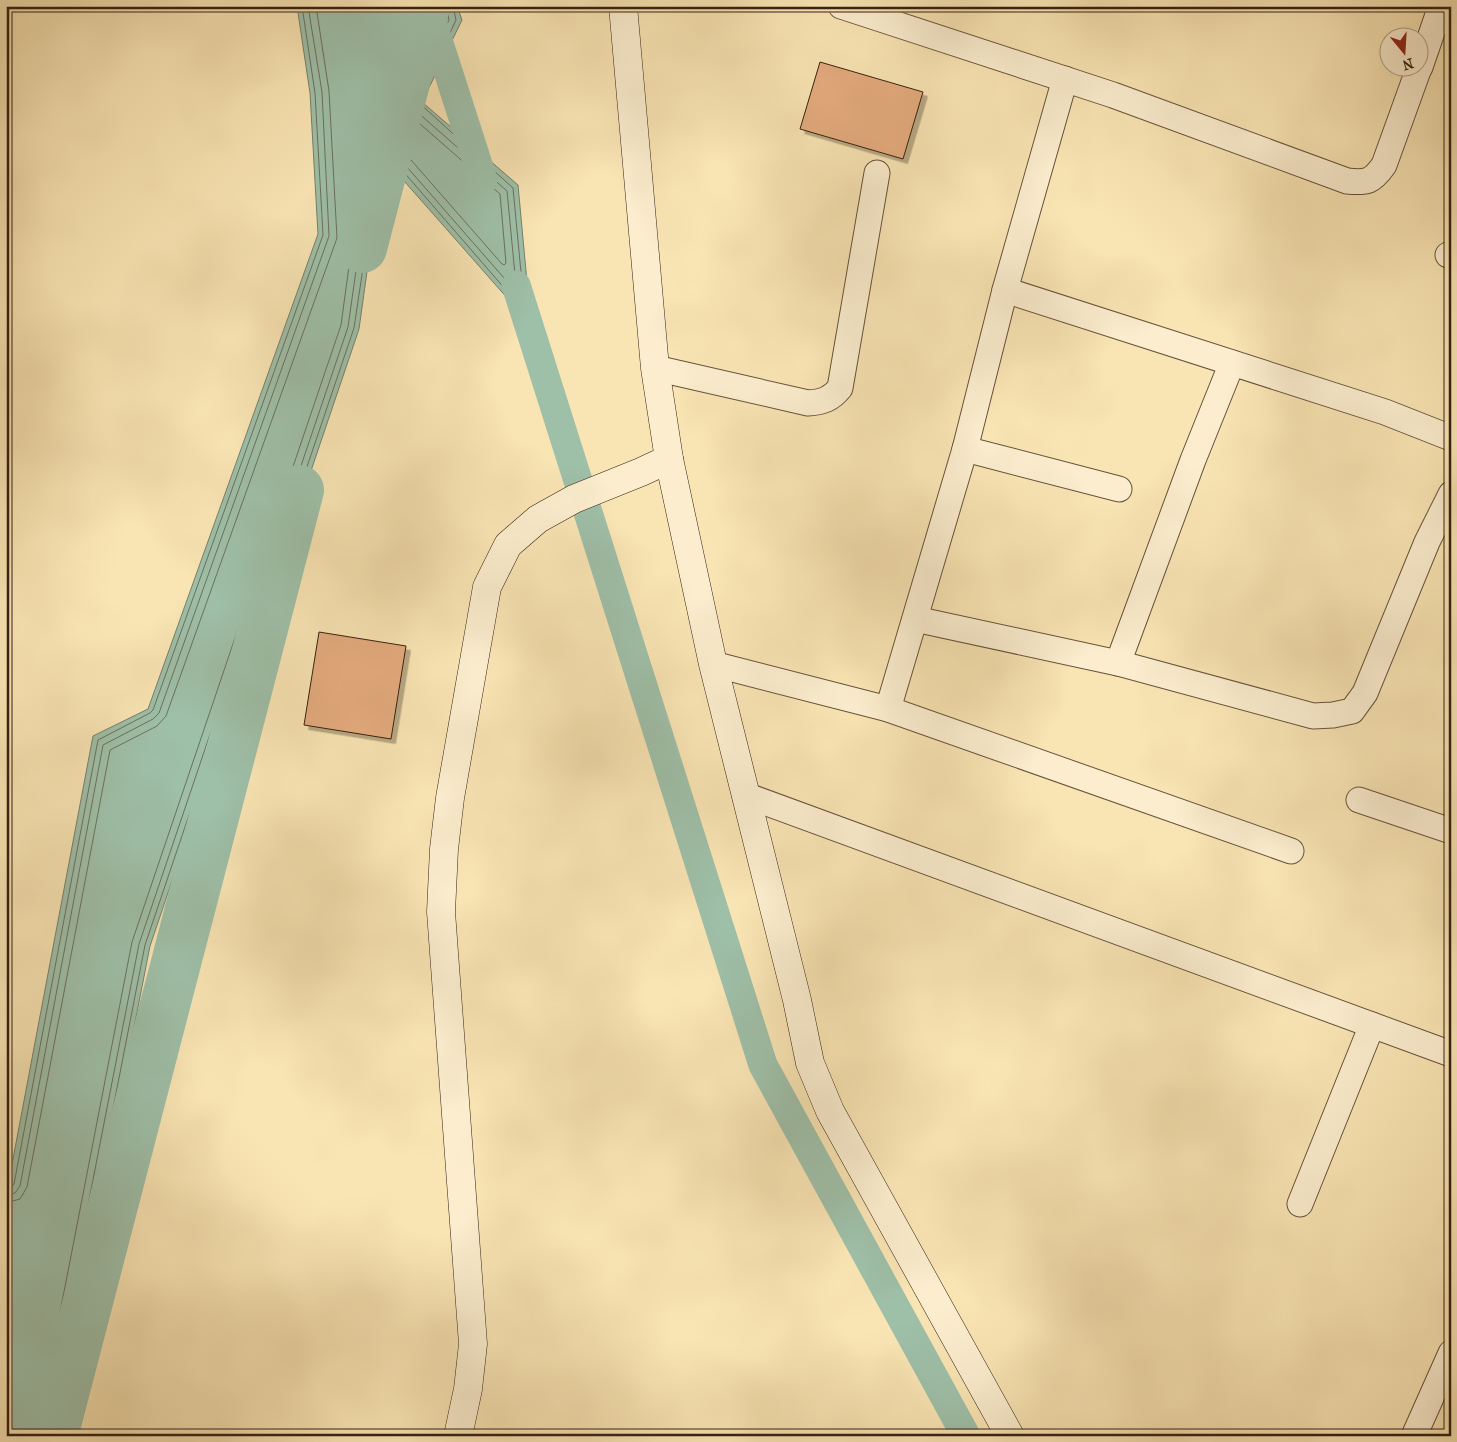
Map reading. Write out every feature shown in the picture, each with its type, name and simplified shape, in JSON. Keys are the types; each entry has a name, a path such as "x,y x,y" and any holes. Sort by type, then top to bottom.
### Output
{"street":[{"path":"623,6 656,368 669,459 713,664 795,991 810,1063 830,1111 1010,1436"},
{"path":"841,6 1113,95 1347,181 1364,183 1375,177 1384,165 1415,78"},
{"path":"1430,36 1441,6"},
{"path":"888,709 964,448 1005,290 1065,79"},
{"path":"656,368 808,403 822,402 834,396 840,388 877,173"},
{"path":"1005,290 1385,412 1451,438"},
{"path":"1118,664 1193,460 1232,362"},
{"path":"964,448 1119,489"},
{"path":"458,1436 468,1389 473,1344 442,912 444,849 450,798 487,587 508,545 538,519 574,499 669,459"},
{"path":"915,619 1118,664 1313,716 1333,715 1352,711 1365,693 1427,542 1451,494"},
{"path":"713,664 888,709 1292,851"},
{"path":"745,795 1451,1054"},
{"path":"1359,800 1451,831"},
{"path":"1300,1204 1372,1025"},
{"path":"1414,1436 1451,1353"}],"water":[{"path":"297,6 457,6 462,20 422,102 518,185 531,325 383,157 359,329 150,946 54,1436 6,1436 6,1196 93,736 148,709 318,234 310,93"}],"building":[{"path":"820,62 923,92 903,159 800,129"},
{"path":"319,632 406,646 391,739 304,725"}],"waterway":[{"path":"362,248 425,6"},
{"path":"427,6 483,180"},
{"path":"516,285 763,1065 966,1436"},
{"path":"53,1436 299,490"}]}
